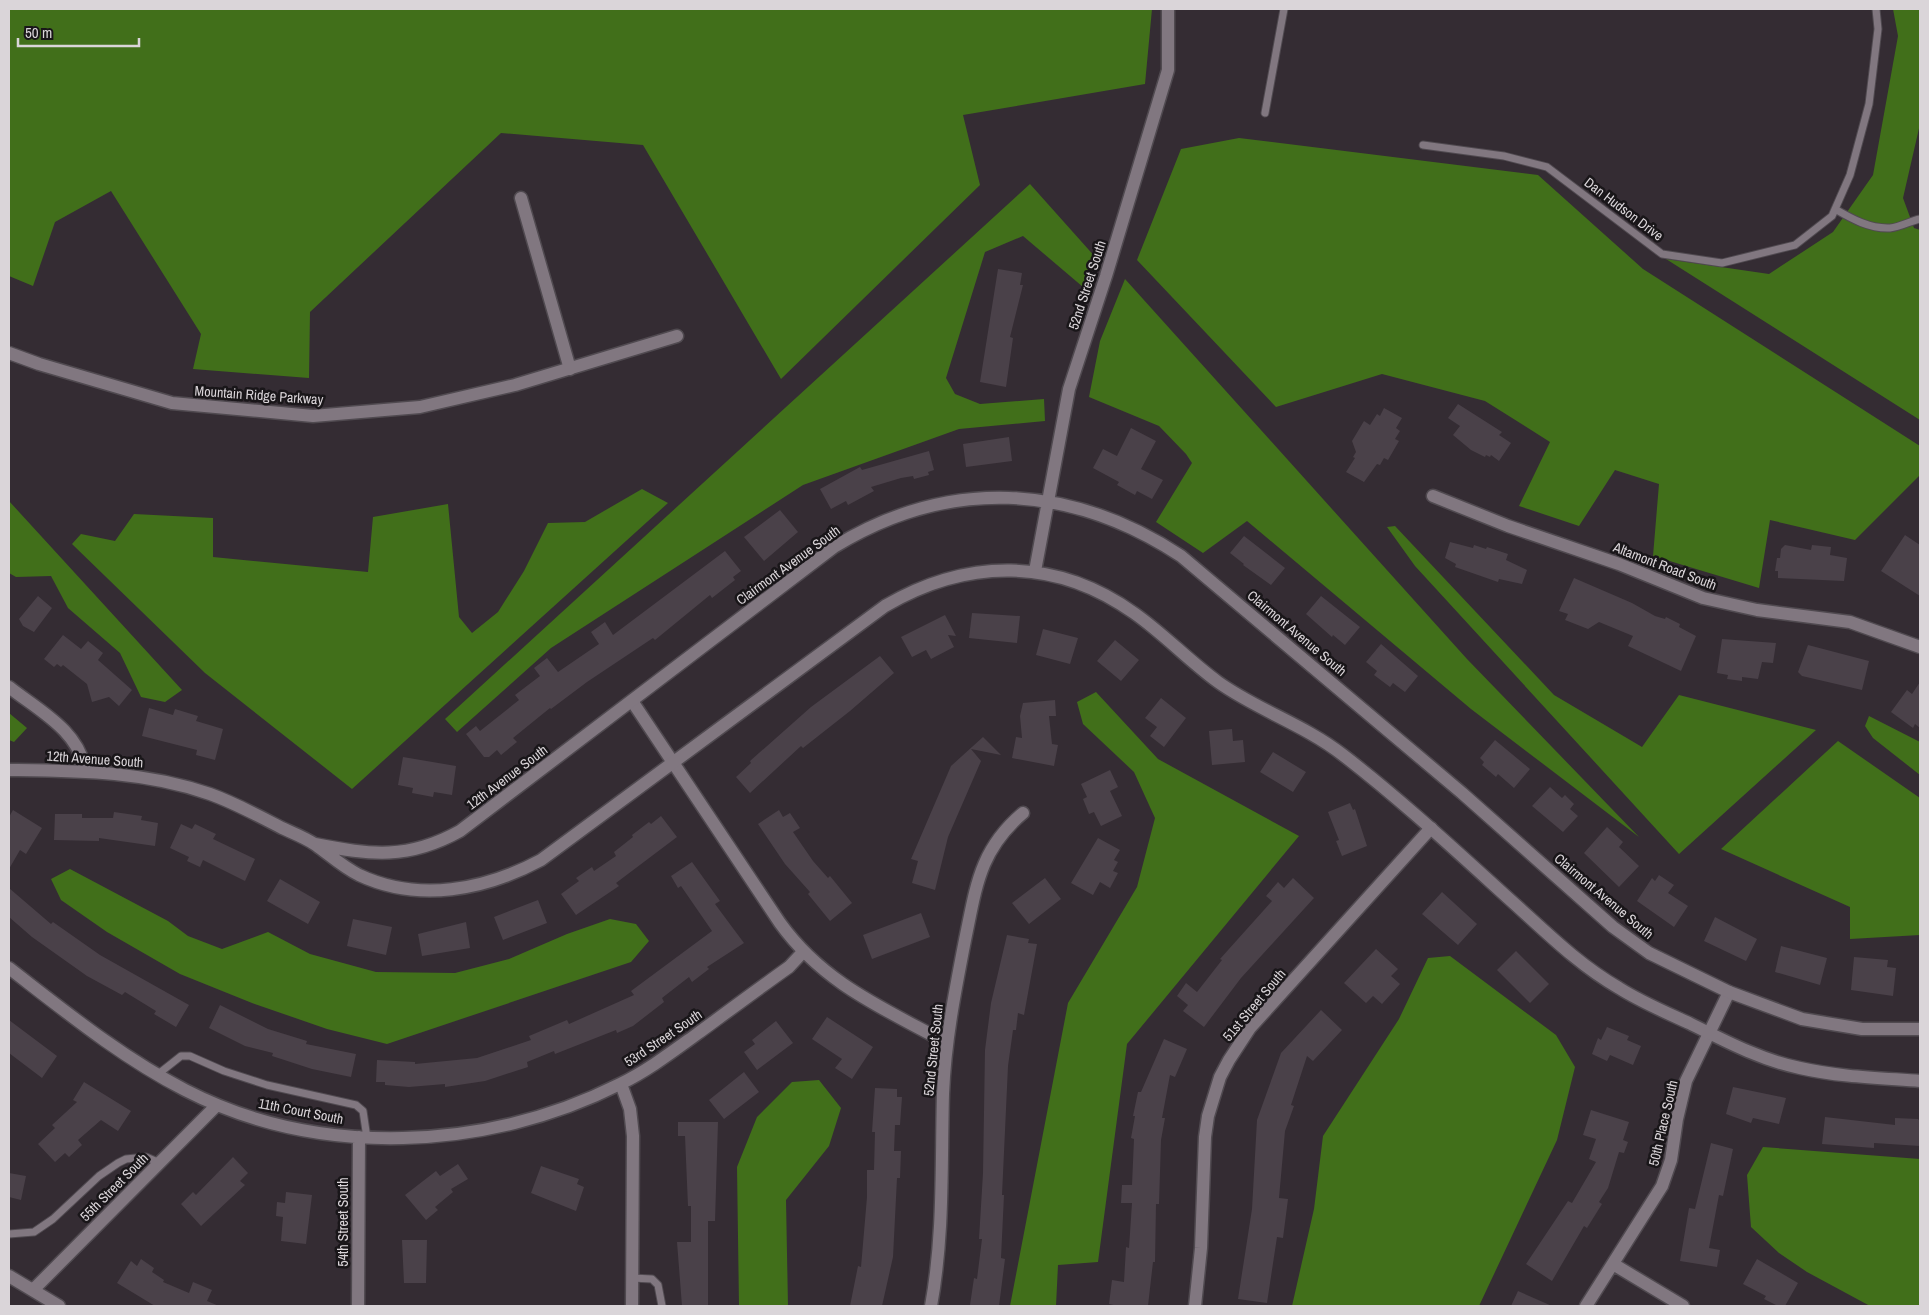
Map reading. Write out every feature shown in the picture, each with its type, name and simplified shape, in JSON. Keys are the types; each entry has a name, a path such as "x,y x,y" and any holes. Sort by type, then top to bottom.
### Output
{"street":[{"name":"52nd Street South","path":"1035,571 1069,389 1106,276 1168,70 1168,9"},
{"path":"520,198 570,369"},
{"name":"Mountain Ridge Parkway","path":"9,353 39,364 172,403 313,416 420,407 515,385 677,336"},
{"name":"Altamont Road South","path":"1433,496 1508,526 1619,564 1703,598 1757,610 1856,623 1920,647"},
{"name":"Clairmont Avenue South","path":"632,701 834,547 879,522 926,506 966,499 999,497 1048,501 1093,512 1115,520 1159,541 1181,556 1462,793 1613,927 1662,960 1729,992 1802,1019 1862,1029 1920,1029"},
{"path":"674,764 878,611 905,594 932,583 968,573 1005,570 1035,571 1077,583 1127,608 1220,684 1316,736 1342,754 1431,828 1559,944 1598,975 1641,1000 1754,1054 1797,1068 1841,1075 1920,1081"},
{"path":"9,687 74,740 82,756 85,771"},
{"path":"632,701 780,923 803,952 824,971 852,991 947,1043"},
{"name":"12th Avenue South","path":"315,844 360,853 393,854 428,847 444,840 460,831 632,701"},
{"name":"12th Avenue South","path":"9,770 85,771 143,777 204,792 315,844 343,866 385,885 435,891 477,886 506,877 540,860 674,764"},
{"name":"52nd Street South","path":"931,1306 942,1221 943,1095 947,1043 955,989 978,875 991,847 1011,823 1023,813"},
{"name":"51st Street South","path":"1195,1306 1201,1248 1205,1137 1214,1095 1229,1060 1250,1028 1431,828"},
{"name":"53rd Street South","path":"632,1306 633,1136 630,1109 621,1084 661,1060 789,967 803,952"},
{"name":"11th Court South","path":"9,968 94,1034 157,1075 217,1105 285,1125 363,1138 426,1138 484,1130 541,1116 621,1084"},
{"name":"50th Place South","path":"1586,1306 1662,1186 1671,1160 1681,1098 1693,1065 1729,992"},
{"name":"55th Street South","path":"33,1290 217,1105"},
{"name":"54th Street South","path":"358,1306 363,1138"},
{"path":"1613,1264 1683,1306"},
{"path":"9,1276 59,1306"}],"lane":[{"path":"1265,113 1284,9"},
{"name":"Dan Hudson Drive","path":"1423,145 1504,156 1547,167 1662,254 1722,263 1795,244 1832,216 1850,175 1869,104 1878,29 1876,9"},
{"path":"1836,209 1856,221 1872,226 1889,228 1920,219"},
{"path":"157,1075 181,1056 190,1056 224,1071 267,1085 356,1105 363,1111 363,1138"},
{"path":"9,1234 34,1232 53,1219 99,1176 126,1159 146,1157 160,1163"},
{"path":"632,1278 652,1279 658,1285 662,1306"}],"green space":[{"path":"9,9 1152,9 1145,84 963,115 980,185 781,379 643,145 501,133 310,312 309,378 193,369 201,334 111,191 55,222 33,286 9,276"},
{"path":"1893,9 1920,9 1920,124 1903,198 1914,228 1920,230 1920,420 1666,259 1769,274 1833,232 1873,175 1898,36"},
{"path":"1239,138 1538,175 1643,269 1920,446 1920,475 1855,540 1770,520 1759,588 1653,556 1659,484 1615,470 1579,526 1519,506 1550,442 1485,401 1382,374 1276,407 1137,260 1181,149"},
{"path":"1030,184 1097,259 1083,287 1023,236 985,252 946,378 955,394 980,404 1044,399 1045,421 959,429 803,485 551,648 457,732 445,719"},
{"path":"1125,279 1467,659 1639,837 1471,709 1247,521 1203,553 1156,522 1192,463 1186,454 1159,426 1089,397 1100,341"},
{"path":"642,489 668,503 352,789 205,673 72,544 81,534 115,541 134,514 213,518 213,557 368,572 373,517 448,504 459,617 472,633 498,612 524,571 548,523 585,522"},
{"path":"9,501 182,690 165,702 141,697 120,653 68,608 51,576 16,577 9,573"},
{"path":"1395,526 1554,695 1642,747 1679,695 1816,730 1679,854 1415,566 1387,527"},
{"path":"1096,692 1158,759 1299,836 1127,1044 1098,1262 1058,1265 1056,1306 1010,1306 1068,1003 1137,887 1155,818 1134,772 1083,724 1077,702"},
{"path":"9,713 27,728 14,742 9,740"},
{"path":"1869,716 1920,742 1920,775 1873,738 1865,726"},
{"path":"1838,741 1920,798 1920,935 1850,939 1850,907 1721,849"},
{"path":"70,869 168,921 188,936 222,949 268,932 310,954 376,972 455,973 509,959 567,934 610,919 636,924 649,941 631,962 387,1044 327,1029 252,1003 180,974 107,932 61,900 51,879"},
{"path":"1450,956 1556,1035 1575,1067 1557,1140 1479,1306 1292,1306 1314,1209 1323,1136 1399,1019 1428,958"},
{"path":"819,1080 841,1108 829,1146 786,1200 788,1306 739,1306 737,1167 757,1117 792,1082"},
{"path":"1763,1147 1920,1159 1920,1306 1870,1306 1807,1272 1779,1253 1751,1227 1747,1175"}],"building":[{"path":"998,269 1022,273 1020,285 1023,285 1010,337 1013,338 1006,387 980,382"},
{"path":"1458,404 1502,432 1499,435 1511,443 1499,461 1491,455 1490,457 1486,455 1485,457 1471,450 1453,435 1460,426 1448,418"},
{"path":"1384,408 1402,418 1396,428 1400,431 1395,439 1399,441 1388,460 1384,458 1380,465 1377,464 1364,482 1346,472 1355,458 1353,457 1356,452 1352,441 1364,421 1370,425 1377,414 1380,416"},
{"path":"1131,428 1156,441 1141,469 1163,480 1152,499 1137,491 1135,495 1117,485 1119,482 1093,468 1103,449 1117,456"},
{"path":"1009,437 1012,461 966,467 963,444"},
{"path":"929,451 934,470 928,472 929,475 914,479 913,476 901,478 871,487 874,491 848,505 846,501 831,509 820,489 860,467 862,470"},
{"path":"780,510 798,532 764,561 744,537"},
{"path":"1905,535 1920,545 1920,596 1881,571"},
{"path":"1244,536 1285,568 1271,585 1230,553"},
{"path":"1450,542 1473,548 1474,545 1486,549 1487,547 1508,554 1506,560 1527,570 1522,584 1499,579 1498,582 1455,567 1456,564 1445,558"},
{"path":"1785,545 1811,550 1812,545 1831,547 1830,555 1847,558 1844,581 1778,578 1778,571 1775,571 1777,558 1780,558 1781,549"},
{"path":"725,551 741,571 733,577 735,580 712,598 710,595 655,640 653,638 550,708 513,738 517,742 501,755 497,750 489,757 484,757 466,734 476,726 480,731 519,700 515,695 540,676 534,668 547,658 558,672 599,644 591,632 605,622 613,635"},
{"path":"1574,578 1632,603 1655,616 1665,619 1666,617 1680,624 1679,627 1696,636 1681,671 1628,646 1633,636 1599,622 1588,629 1565,620 1568,614 1559,611"},
{"path":"38,596 52,608 34,632 23,626 19,619"},
{"path":"1321,596 1360,627 1345,645 1333,635 1332,637 1306,614"},
{"path":"972,613 1020,616 1017,643 969,638"},
{"path":"945,615 956,636 948,635 954,647 931,659 926,650 912,657 901,637"},
{"path":"1043,629 1078,638 1070,664 1036,655"},
{"path":"63,635 81,649 88,641 103,653 98,660 132,690 119,706 109,697 92,702 87,684 63,665 61,667 57,664 54,667 44,659"},
{"path":"1722,639 1776,643 1773,663 1762,662 1758,679 1742,677 1742,681 1727,679 1728,675 1717,673"},
{"path":"1115,640 1139,660 1121,681 1097,661"},
{"path":"1381,644 1418,676 1405,692 1393,683 1390,687 1374,675 1377,671 1366,662"},
{"path":"1808,645 1869,661 1862,690 1802,676 1798,672"},
{"path":"880,656 894,673 803,748 801,746 750,793 736,777 751,763 750,761 811,707"},
{"path":"1920,682 1920,728 1915,724 1913,728 1891,712 1907,690 1912,694"},
{"path":"1161,698 1186,718 1164,747 1150,736 1157,727 1145,718"},
{"path":"1055,700 1056,716 1049,716 1052,744 1058,745 1054,766 1012,758 1016,737 1022,738 1020,716 1023,703"},
{"path":"149,708 173,715 175,709 198,716 196,721 223,729 215,760 196,755 197,750 142,736"},
{"path":"1232,729 1233,741 1243,740 1245,762 1212,765 1209,731"},
{"path":"983,737 1001,755 971,749 981,761 948,837 935,890 912,883 918,861 911,859 951,766"},
{"path":"1495,740 1530,769 1514,788 1498,774 1496,777 1482,765 1484,762 1480,758"},
{"path":"1273,752 1306,772 1293,792 1260,772"},
{"path":"403,757 456,766 452,795 434,792 433,797 412,793 413,788 398,785"},
{"path":"1110,770 1118,787 1110,791 1122,816 1101,826 1094,812 1089,814 1083,799 1087,797 1081,784"},
{"path":"1550,787 1562,798 1565,795 1574,804 1570,809 1578,816 1563,832 1532,806"},
{"path":"1350,803 1353,810 1355,809 1367,846 1342,856 1336,841 1339,840 1328,812"},
{"path":"13,810 42,828 26,854 20,850 9,869 9,817"},
{"path":"779,810 783,817 790,813 800,828 793,832 813,861 828,878 830,876 852,903 830,921 808,894 810,892 785,864 758,824"},
{"path":"114,812 142,816 141,820 158,823 155,846 99,838 99,841 54,840 55,814 82,814 82,818 113,818"},
{"path":"661,816 677,837 616,883 619,886 576,915 561,894 579,881 576,878 592,867 594,871 616,856 614,852 633,837 632,835 649,822 651,824"},
{"path":"181,824 192,829 195,824 216,834 213,839 255,859 245,881 203,860 200,867 187,861 189,857 170,848"},
{"path":"1607,827 1623,842 1619,847 1639,866 1619,887 1584,853"},
{"path":"1098,838 1120,850 1114,860 1118,862 1113,871 1118,873 1110,888 1100,882 1093,895 1071,883"},
{"path":"692,862 720,901 715,904 744,943 707,967 709,969 692,982 689,977 662,998 664,1002 633,1026 617,1033 616,1030 555,1054 554,1051 527,1062 528,1067 485,1081 445,1087 445,1084 409,1087 385,1085 385,1082 376,1082 377,1060 415,1062 415,1064 477,1058 531,1040 529,1036 567,1020 569,1024 634,995 631,991 712,931 681,886 678,888 671,876"},
{"path":"1659,875 1674,885 1668,893 1688,906 1674,927 1637,901 1652,878 1655,881"},
{"path":"1045,878 1061,899 1029,924 1012,903"},
{"path":"1293,878 1314,898 1241,978 1204,1027 1183,1011 1188,1005 1177,996 1186,983 1197,992 1222,960 1220,959 1272,901 1266,896 1278,882 1284,888"},
{"path":"280,879 320,902 308,924 267,901"},
{"path":"9,888 51,924 53,922 100,955 189,1005 176,1027 154,1014 156,1011 125,992 122,995 87,976 32,937 9,917"},
{"path":"1442,892 1477,924 1458,945 1422,914"},
{"path":"538,900 547,923 503,940 494,917"},
{"path":"921,913 930,937 872,959 863,935"},
{"path":"1715,917 1757,939 1746,961 1704,941"},
{"path":"353,919 392,927 386,955 347,946"},
{"path":"466,922 470,948 422,956 418,934"},
{"path":"1007,935 1029,939 1028,943 1037,944 1024,1015 1018,1013 1016,1030 1013,1030 1008,1066 1001,1258 1005,1259 999,1306 977,1306 970,1305 974,1278 977,1279 982,1239 979,1239 983,1173 985,1050 991,1003"},
{"path":"1781,946 1827,958 1820,985 1775,972"},
{"path":"1376,949 1398,969 1391,976 1400,984 1382,1004 1373,996 1366,1003 1344,983"},
{"path":"1516,951 1549,984 1530,1003 1497,970"},
{"path":"1854,957 1888,960 1887,967 1896,968 1893,996 1851,990"},
{"path":"220,1005 268,1029 307,1041 306,1044 356,1054 351,1077 312,1069 272,1056 273,1053 245,1046 209,1028"},
{"path":"1321,1010 1342,1030 1313,1061 1307,1056 1291,1105 1294,1106 1285,1131 1279,1198 1288,1199 1283,1238 1277,1237 1267,1303 1238,1299 1252,1209 1257,1120 1281,1053"},
{"path":"827,1017 873,1047 852,1079 835,1068 842,1059 812,1039"},
{"path":"9,1020 57,1056 42,1078 9,1053"},
{"path":"776,1021 793,1043 757,1070 744,1052 755,1044 752,1040"},
{"path":"1607,1027 1629,1036 1627,1040 1641,1046 1633,1065 1610,1055 1607,1061 1592,1054 1598,1038 1601,1040"},
{"path":"1164,1039 1187,1049 1175,1077 1170,1075 1162,1118 1165,1118 1161,1140 1159,1204 1156,1204 1155,1262 1153,1262 1148,1306 1118,1306 1109,1304 1112,1280 1124,1282 1126,1247 1129,1248 1132,1203 1121,1203 1122,1185 1132,1185 1134,1139 1131,1138 1135,1116 1133,1116 1138,1092 1141,1092"},
{"path":"744,1072 759,1092 724,1119 709,1100"},
{"path":"84,1082 131,1111 118,1131 101,1120 78,1140 82,1145 69,1157 65,1153 55,1162 38,1144 55,1128 52,1125 77,1102 73,1100"},
{"path":"1733,1087 1786,1098 1779,1124 1753,1118 1751,1123 1726,1114"},
{"path":"875,1088 897,1089 897,1097 902,1097 900,1125 895,1125 894,1151 901,1151 900,1178 897,1178 893,1257 882,1306 850,1306 858,1266 861,1267 867,1197 867,1170 874,1170 875,1132 872,1132"},
{"path":"1591,1110 1629,1122 1623,1140 1628,1142 1624,1153 1619,1152 1608,1188 1599,1202 1602,1204 1587,1228 1584,1226 1552,1281 1526,1264 1568,1201 1572,1203 1596,1162 1589,1159 1596,1139 1583,1135"},
{"path":"1825,1117 1895,1125 1895,1118 1918,1119 1920,1121 1920,1146 1874,1143 1874,1148 1822,1144"},
{"path":"678,1122 718,1122 715,1221 708,1221 708,1306 682,1306 677,1242 691,1242 691,1206 688,1206 685,1136 678,1136"},
{"path":"1711,1143 1733,1149 1723,1196 1719,1195 1709,1248 1720,1250 1717,1267 1680,1261 1689,1208 1695,1209"},
{"path":"233,1157 248,1173 240,1181 245,1185 201,1226 181,1204 193,1192 196,1195"},
{"path":"458,1164 468,1179 451,1189 453,1192 435,1207 438,1210 426,1220 405,1195 436,1171 440,1176"},
{"path":"541,1166 579,1179 577,1184 584,1187 576,1211 531,1193"},
{"path":"9,1173 26,1176 21,1200 9,1197"},
{"path":"286,1192 312,1195 306,1244 281,1241 283,1217 276,1216 277,1202 285,1203"},
{"path":"402,1240 427,1240 426,1283 404,1283"},
{"path":"141,1259 154,1268 152,1272 164,1280 163,1282 189,1293 193,1282 212,1290 207,1301 219,1306 155,1306 117,1283 131,1261 137,1266"},
{"path":"1757,1259 1798,1283 1785,1306 1778,1306 1764,1299 1766,1296 1743,1284"},
{"path":"1518,1291 1552,1306 1511,1306"}]}
